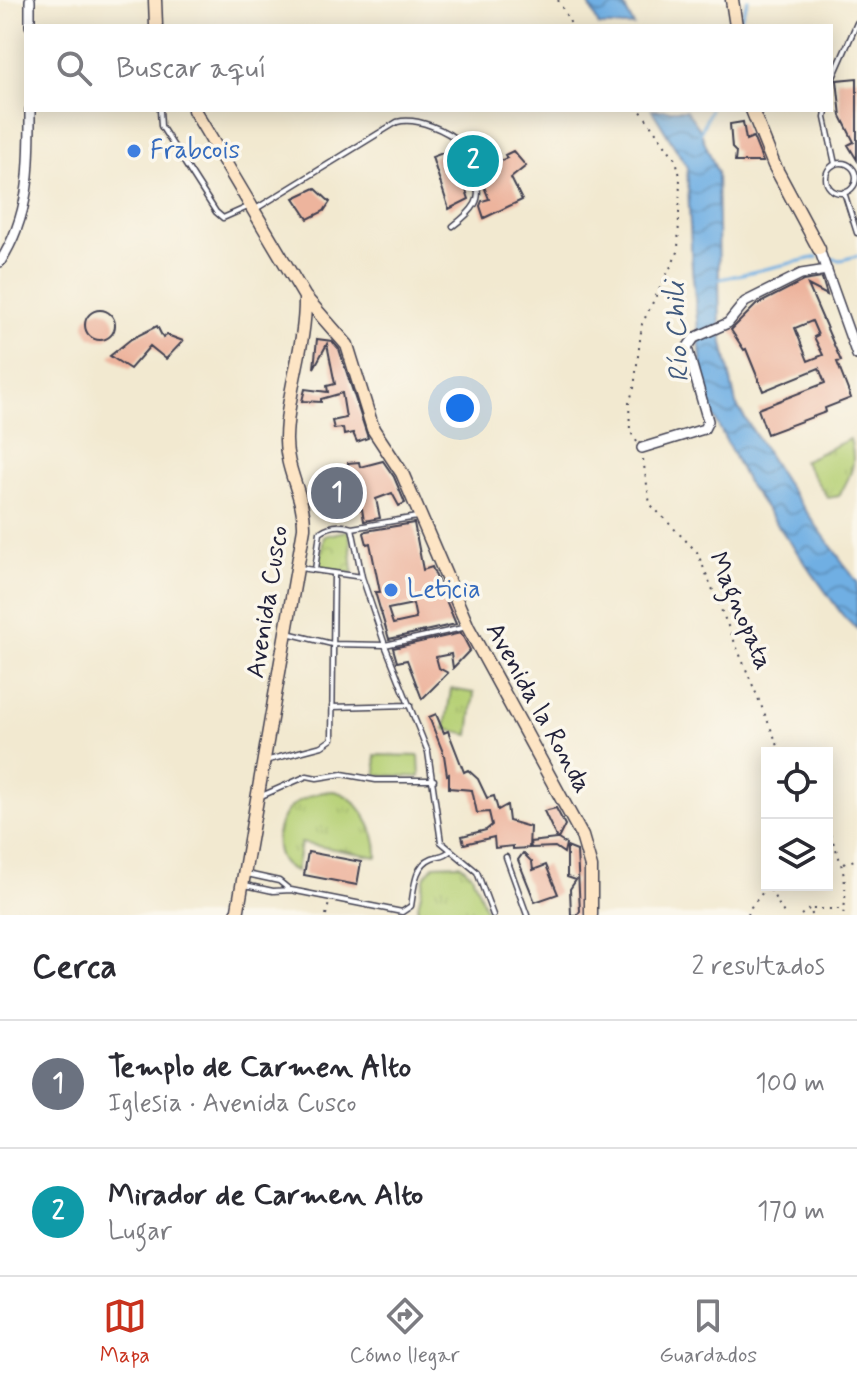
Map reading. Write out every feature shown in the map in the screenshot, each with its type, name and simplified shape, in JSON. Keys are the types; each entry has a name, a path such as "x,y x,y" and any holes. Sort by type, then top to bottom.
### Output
{"main road":[{"path":"155,0 156,24"},
{"path":"732,0 736,24"},
{"name":"Avenida la Ronda","path":"195,112 305,297 347,345 373,429 402,473 468,627 582,836 591,867 591,915"},
{"path":"753,112 774,165 819,249"},
{"name":"Avenida Cusco","path":"237,915 304,528 302,507 290,473 286,439 305,297"},
{"path":"302,335 328,324"}],"street":[{"path":"30,0 30,24"},
{"path":"0,262 14,240 29,183 30,112"},
{"path":"819,249 857,355"},
{"path":"642,448 704,429 708,421 687,348 694,338 722,328 745,302 801,274 825,266"}],"lane":[{"path":"833,77 857,23"},
{"path":"160,112 161,126 216,212 223,218 253,208 397,122 410,120 440,130 462,145 470,158 478,195 476,203 453,226"},
{"path":"826,112 835,164"},
{"path":"835,164 849,166 856,179 852,187 844,192 835,191 828,184 827,174 835,164"},
{"path":"844,192 857,233"},
{"path":"315,570 320,532 327,527 343,525 352,528 421,516"},
{"path":"304,528 320,532"},
{"path":"352,528 362,577 385,645 428,752 441,842 477,872 493,915"},
{"path":"298,567 362,577"},
{"path":"264,762 329,742 333,734 334,573"},
{"path":"285,632 332,644 385,645 468,627"},
{"path":"332,707 410,705"},
{"path":"258,797 307,776 317,778 342,774 376,780 434,780"},
{"path":"244,879 273,891 291,890 402,912 411,906 419,869 428,860 446,855 451,850"},
{"path":"506,857 527,915"},
{"path":"244,879 279,881 291,890"}],"path":[{"path":"558,0 571,24"},
{"name":"Magnopata","path":"641,112 676,160 680,176 678,252 642,324 634,388 629,403 630,431 642,448 650,504 697,552 778,747"},
{"path":"833,841 843,865 847,888 843,915"},
{"path":"843,865 857,859"},
{"path":"748,915 768,886 785,915"},
{"path":"326,915 330,898"},
{"path":"801,915 811,909 844,909"},
{"path":"811,909 812,915"}],"green space":[{"path":"850,439 853,462 850,475 839,496 828,498 803,461"},
{"path":"349,530 353,571 319,569 324,536"},
{"path":"451,689 474,693 469,735 445,729"},
{"path":"375,755 419,756 420,777 377,775"},
{"path":"333,791 351,799 365,816 374,837 377,857 301,843 296,871 287,867 281,860 277,842 285,814 305,798"},
{"path":"460,864 472,875 488,915 416,915 425,876 434,865"}],"water":[{"path":"587,0 621,0 633,24 598,24"},
{"path":"653,112 687,112 699,128 717,172 720,329 736,404 785,482 857,582 857,629 844,617 748,484 705,399 692,268 687,167"}],"building":[{"path":"857,78 857,160 848,145 854,142 841,116 837,80"},
{"path":"743,122 746,140 753,137 763,162 735,162 730,124"},
{"path":"456,148 469,199 449,209 432,157"},
{"path":"513,151 526,166 511,178 522,200 484,218 480,206 482,201 489,199 479,174 488,172 486,167 507,158 505,155"},
{"path":"315,188 330,202 324,211 308,219 294,198"},
{"path":"822,278 827,295 808,285 841,361 837,362 851,398 825,408 826,412 767,434 758,409 825,383 819,368 763,391 746,349 731,330 756,305 803,281","holes":["812,321 818,335 814,337 823,355 808,361 795,328"]},
{"path":"100,310 111,314 115,325 111,336 100,340 89,336 85,325 89,314"},
{"path":"157,326 163,338 167,335 183,341 166,359 150,346 130,369 110,356 131,339"},
{"path":"317,339 332,341 339,349 368,438 357,442 353,433 344,435 343,428 334,429 332,421 346,418 342,393 321,399 321,402 302,401 305,389 328,392 327,386 335,384 327,344 314,368"},
{"path":"383,461 405,503 399,506 392,493 376,499 380,518 364,521 362,509 331,514 326,475 348,468 348,463 359,462 360,467"},
{"path":"414,523 423,570 432,567 456,624 389,639 375,592 380,592 366,531","holes":["413,604 416,619 393,624 388,609"]},
{"path":"461,633 470,650 453,668 451,654 436,657 439,668 448,673 422,699 407,660 397,662 393,648"},
{"path":"436,714 444,733 448,731 464,772 468,770 478,779 487,798 494,796 498,810 507,805 509,821 530,827 529,848 495,848 494,837 464,844 462,836 486,830 492,825 489,812 477,813 472,790 449,788 444,755 429,717"},
{"path":"556,808 565,825 558,839 566,844 564,853 555,847 531,848 530,842 557,839 544,811"},
{"path":"567,847 577,851 580,911 577,915 571,915 570,889 576,880 567,877"},
{"path":"308,852 361,862 357,885 304,875"},
{"path":"523,853 532,862 533,870 546,865 558,894 535,902 518,860"}],"waterway":[{"path":"740,19 748,0"},
{"path":"699,136 709,112"},
{"path":"825,258 841,260 857,256"},
{"path":"716,280 818,257"}],"place":[{"name":"Frabcois","path":"134,151"},
{"name":"Mirador de Carmen Alto","path":"473,161"},
{"name":"Templo de Carmen Alto","path":"337,493"},
{"name":"Leticia","path":"391,590"}],"water label":[{"name":"Río Chili","path":"678,332"}]}
